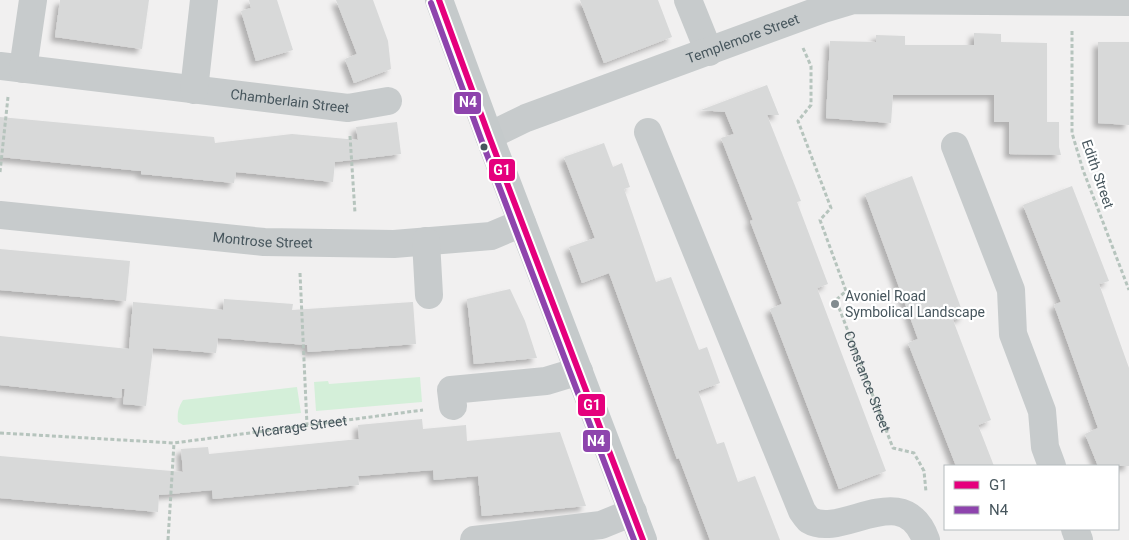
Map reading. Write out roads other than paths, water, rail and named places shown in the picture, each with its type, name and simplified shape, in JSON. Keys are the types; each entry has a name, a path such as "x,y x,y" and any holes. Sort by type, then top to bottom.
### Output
{"main road":[{"path":"439,0 643,540"}],"street":[{"path":"12,67 33,0"},
{"path":"194,90 204,0"},
{"path":"688,0 709,52"},
{"name":"Templemore Street","path":"489,136 516,122 792,20 823,4 853,0 1129,2"},
{"name":"Chamberlain Street","path":"12,67 348,108 388,101"},
{"path":"648,132 802,512 810,521 823,525 836,525 875,514 893,512 910,517 924,533"},
{"path":"955,146 1011,290 1013,334 1042,411 1045,447 1052,465"},
{"name":"Montrose Street","path":"0,215 264,242 394,244 491,236 522,223"},
{"path":"426,241 429,296"},
{"path":"453,406 451,390 546,380 579,371"},
{"path":"474,540 601,526 633,512"}],"place":[{"name":"Avoniel Road Symbolical Landscape","path":"835,304"}]}
